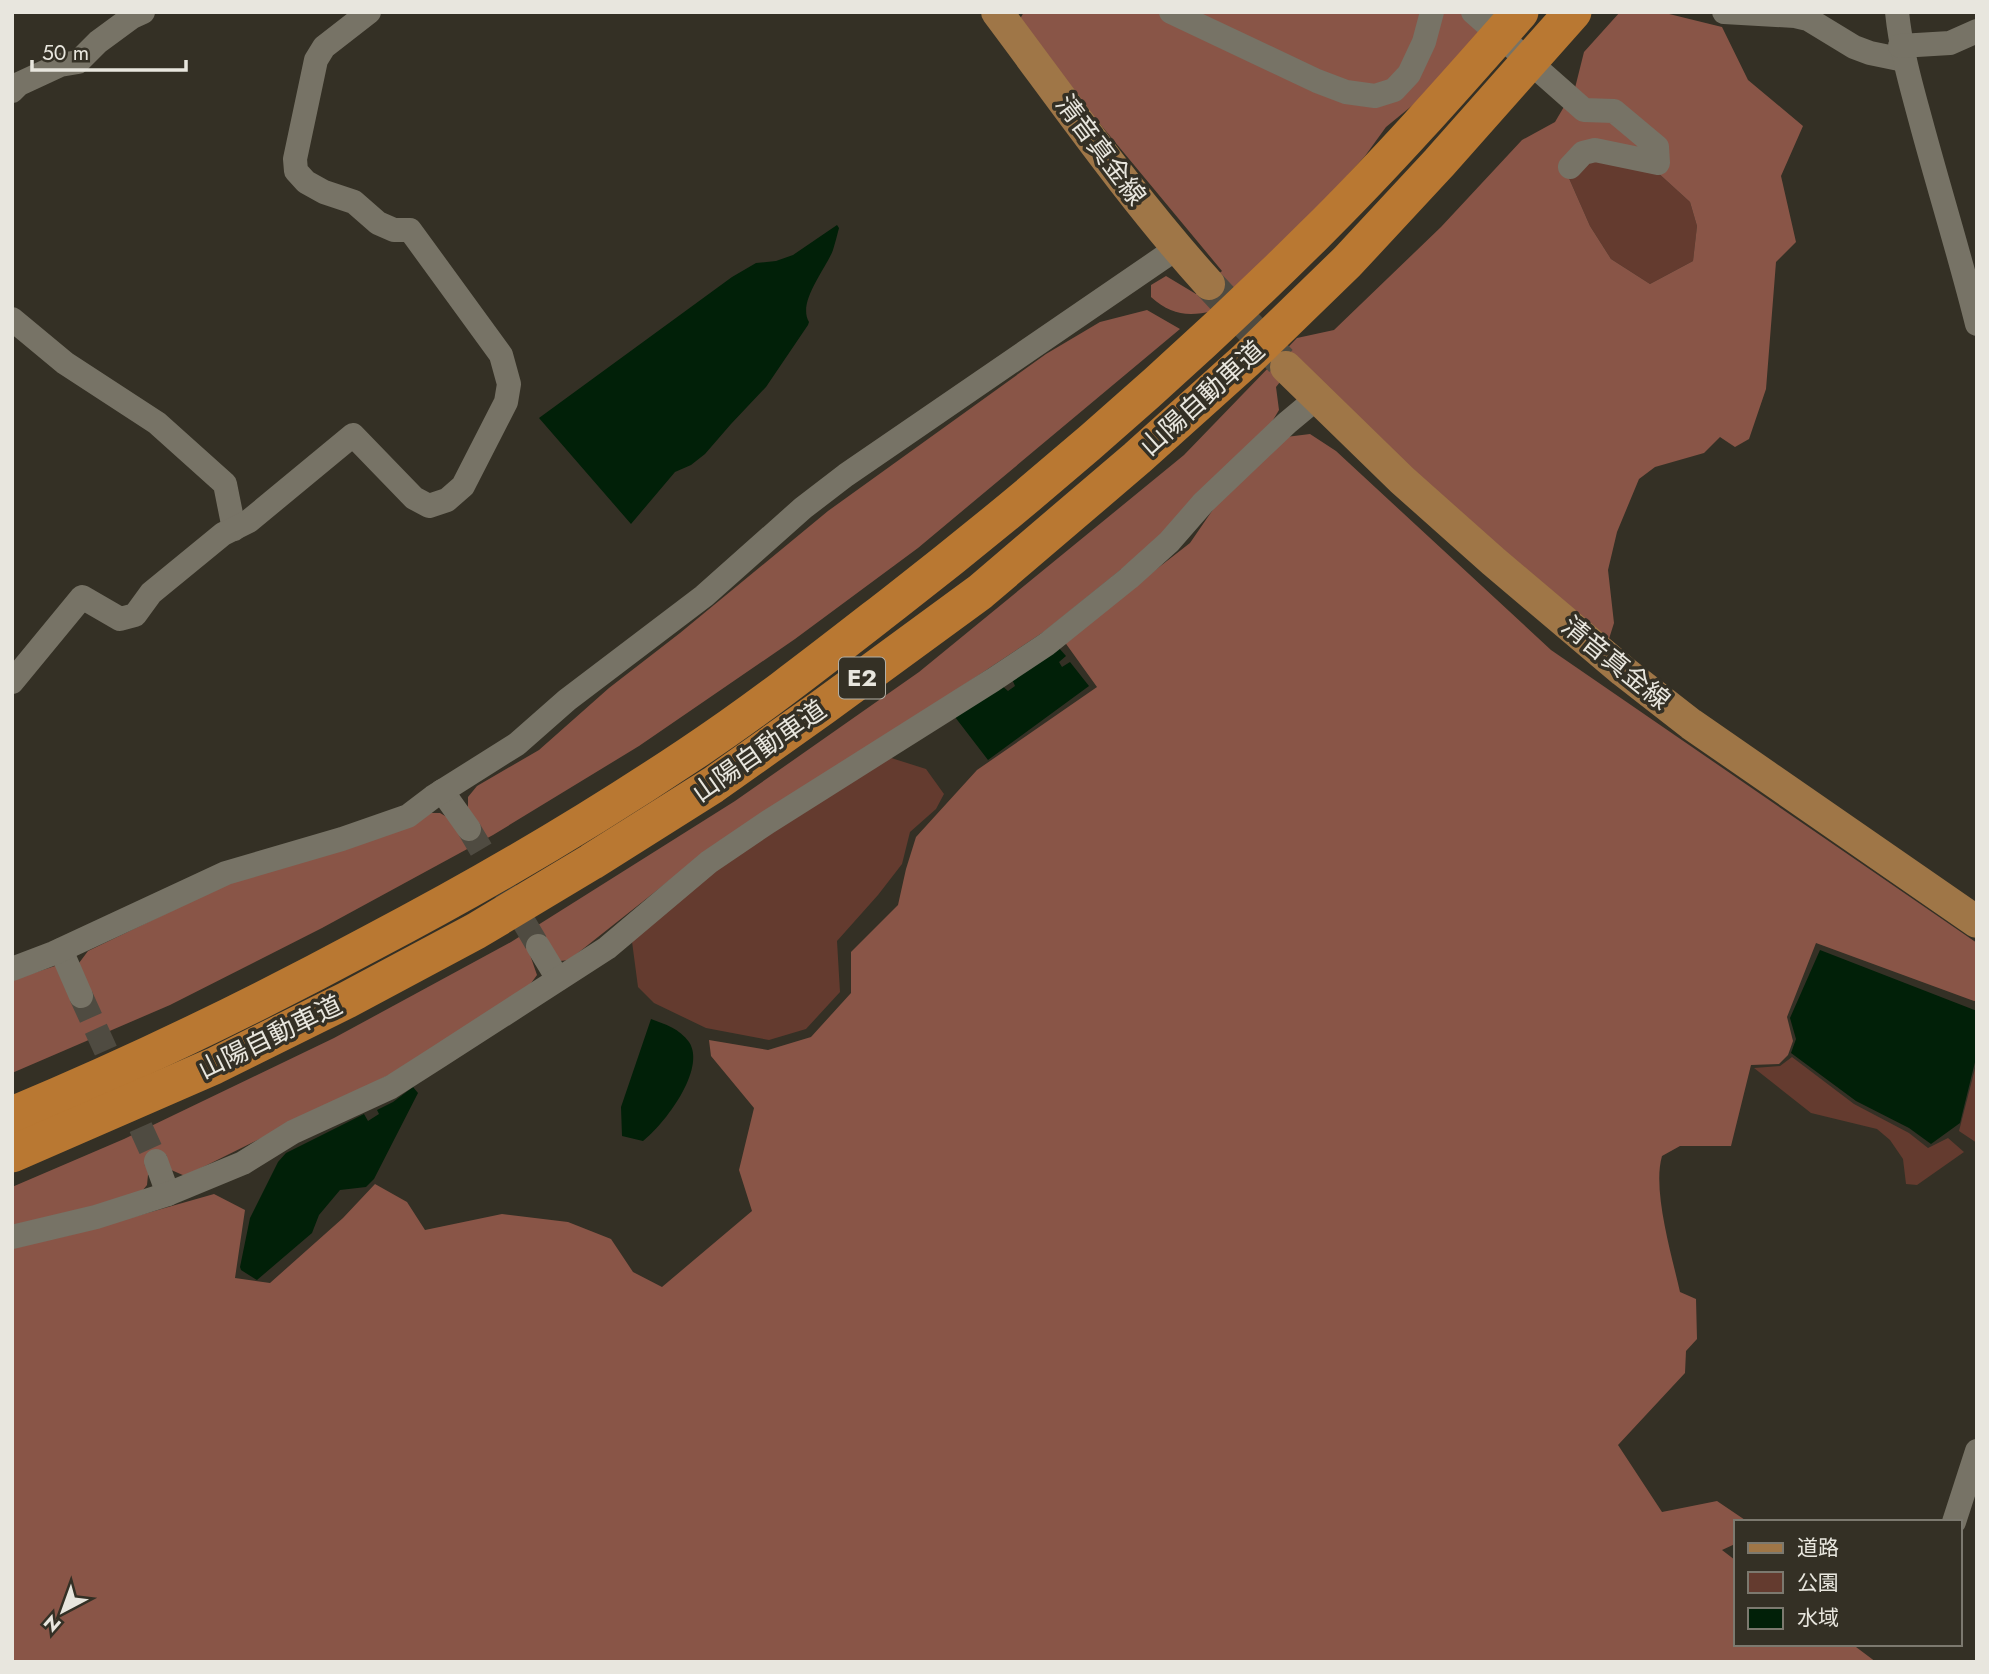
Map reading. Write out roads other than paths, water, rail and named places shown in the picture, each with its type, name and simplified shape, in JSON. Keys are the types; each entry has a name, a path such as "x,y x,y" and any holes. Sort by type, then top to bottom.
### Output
{"highway":[{"name":"山陽自動車道","path":"12,1115 196,1033 458,897 593,817 689,755 796,680 966,547 1114,422 1217,329 1316,233 1405,141 1520,12"},
{"name":"山陽自動車道","path":"12,1154 214,1066 347,1000 476,931 713,785 834,699 980,592 1137,458 1246,360 1356,252 1440,163 1573,12"}],"main road":[{"name":"清音真金線","path":"997,12 1103,155 1209,285"},
{"name":"清音真金線","path":"1286,367 1402,480 1623,671 1691,724 1977,922"}],"street":[{"path":"12,91 19,84 60,65 78,62 98,42 143,12"},
{"path":"12,682 82,597 120,619 135,615 151,593 223,534 249,521 352,435 414,498 429,506 447,500 463,486 506,402 509,384 501,355 410,230 394,230 378,223 354,202 324,192 306,182 296,171 295,159 316,60 324,47 369,12"},
{"path":"1171,12 1317,81 1346,92 1375,96 1394,90 1409,74 1424,42 1432,12"},
{"path":"1473,12 1584,110 1615,111 1657,147 1658,163 1595,150 1583,153 1570,167"},
{"path":"1724,12 1808,19 1862,50 1902,53 1950,43 1977,31"},
{"path":"1897,12 1902,53 1977,324"},
{"path":"12,970 226,873 342,839 408,816 443,790 517,744 567,700 704,596 803,508 846,475 1177,248"},
{"path":"12,319 65,363 158,423 225,484 234,529"},
{"path":"12,1237 96,1217 168,1194 243,1163 293,1132 391,1087 607,948 709,862 768,822 1047,644 1169,542 1203,503 1317,398"},
{"path":"443,790 469,829"},
{"path":"538,946 558,979"},
{"path":"61,950 81,996"},
{"path":"156,1161 168,1194"},
{"path":"1955,1520 1977,1451"}],"water":[{"path":"837,225 839,228 833,250 809,295 806,314 808,325 766,387 705,454 691,465 675,472 631,524 539,418 732,277 756,263 776,261 793,255"},
{"path":"1058,647 1066,656 1059,662 1062,667 1070,662 1089,686 988,760 955,717 1001,685 1008,691 1015,686 1012,679"},
{"path":"1820,950 1977,1011 1977,1054 1960,1123 1931,1144 1909,1128 1856,1101 1791,1053 1796,1039 1790,1018"},
{"path":"651,1019 685,1037 693,1053 692,1067 681,1096 662,1123 643,1141 622,1136 621,1107"},
{"path":"413,1087 418,1093 374,1179 366,1187 340,1190 319,1215 312,1233 257,1280 241,1270 250,1218 278,1162 286,1153 364,1114 368,1121 379,1114 377,1110"}],"tunnel":[{"path":"1209,284 1281,361"},
{"path":"469,829 538,946"},
{"path":"81,996 156,1161"}]}
